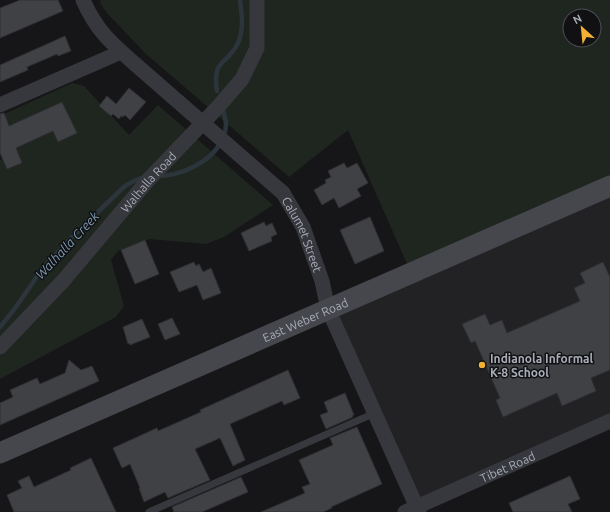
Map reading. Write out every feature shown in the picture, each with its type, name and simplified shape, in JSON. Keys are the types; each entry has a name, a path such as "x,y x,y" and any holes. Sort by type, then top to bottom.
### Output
{"street":[{"name":"Calumet Street","path":"83,0 98,28 121,52 283,193 290,202 303,227 322,282 328,308 375,414 414,510"},
{"name":"Walhalla Road","path":"0,347 63,281 150,178 218,107 242,79 257,48 258,0"},
{"path":"0,105 121,52"},
{"name":"East Weber Road","path":"0,453 328,308 610,186"},
{"name":"Tibet Road","path":"414,510 610,421"}],"lane":[{"path":"149,512 375,414"}],"shaded area":[{"path":"101,0 610,0 610,186 411,273 348,130 289,177 145,53 107,13 100,3"},
{"path":"72,83 84,86 129,135 158,105 273,205 224,237 206,244 149,239 118,251 111,260 124,306 116,317 0,379 0,160 3,159 7,169 22,163 13,142 16,141 8,124 0,116","holes":["62,102 76,133 58,142 53,131 26,144 16,124"]},
{"name":"Indianola Informal K-8 School","path":"610,186 610,421 417,507 328,309"}],"building":[{"path":"20,0 58,0 63,11 0,38 0,8"},
{"path":"65,36 71,51 58,56 57,54 27,67 28,70 0,82 0,65"},
{"path":"129,88 146,102 130,120 125,115 123,117 121,116 119,119 113,114 111,116 99,106 107,96 116,104"},
{"path":"62,102 77,133 58,142 53,131 16,148 22,163 7,169 0,153 0,114 4,113 9,126"},
{"path":"344,163 347,168 357,163 368,183 357,189 361,196 339,208 334,198 322,205 314,190 326,183 325,180 331,177 328,171"},
{"path":"370,217 384,251 355,264 340,230"},
{"path":"264,222 266,226 272,223 277,234 271,237 272,241 249,251 241,233"},
{"path":"145,240 159,274 135,284 121,250"},
{"path":"194,262 196,266 199,264 203,272 211,268 221,293 203,300 197,285 179,292 170,272"},
{"path":"603,262 610,277 610,370 591,378 596,391 562,406 557,393 503,417 496,400 500,398 475,341 471,343 462,324 485,314 490,325 502,320 507,333 580,301 574,288 585,283 580,273"},
{"path":"172,318 180,334 165,340 158,324"},
{"path":"142,319 150,337 130,345 129,343 128,344 123,327"},
{"path":"69,360 81,370 92,366 99,381 0,425 0,403 13,397 10,390 37,378 40,384 65,373"},
{"path":"288,370 300,398 284,405 282,401 230,424 245,460 233,466 220,438 195,449 210,480 168,498 165,492 144,502 130,464 122,468 113,448 157,428 158,431 201,412 200,410"},
{"path":"345,393 354,415 352,416 353,417 326,429 320,415 328,412 324,402"},
{"path":"357,427 382,484 323,512 261,512 305,493 302,487 310,484 299,460 333,445 330,438"},
{"path":"91,458 116,512 14,512 7,495 22,488 18,481 29,476 34,487 71,470 70,468"},
{"path":"570,476 580,499 568,504 572,512 513,512 509,503"},
{"path":"241,477 248,492 202,512 174,512 172,507"}],"waterway":[{"name":"Walhalla Creek","path":"217,91 216,80 219,67 234,50 240,38 242,22 240,0"},
{"name":"Walhalla Creek","path":"163,176 184,171 204,161 212,154 224,136 226,125 223,110"},
{"name":"Walhalla Creek","path":"0,327 16,307 42,269 78,231 125,186 144,177"}],"place":[{"name":"Indianola Informal K-8 School","path":"482,365"}]}
